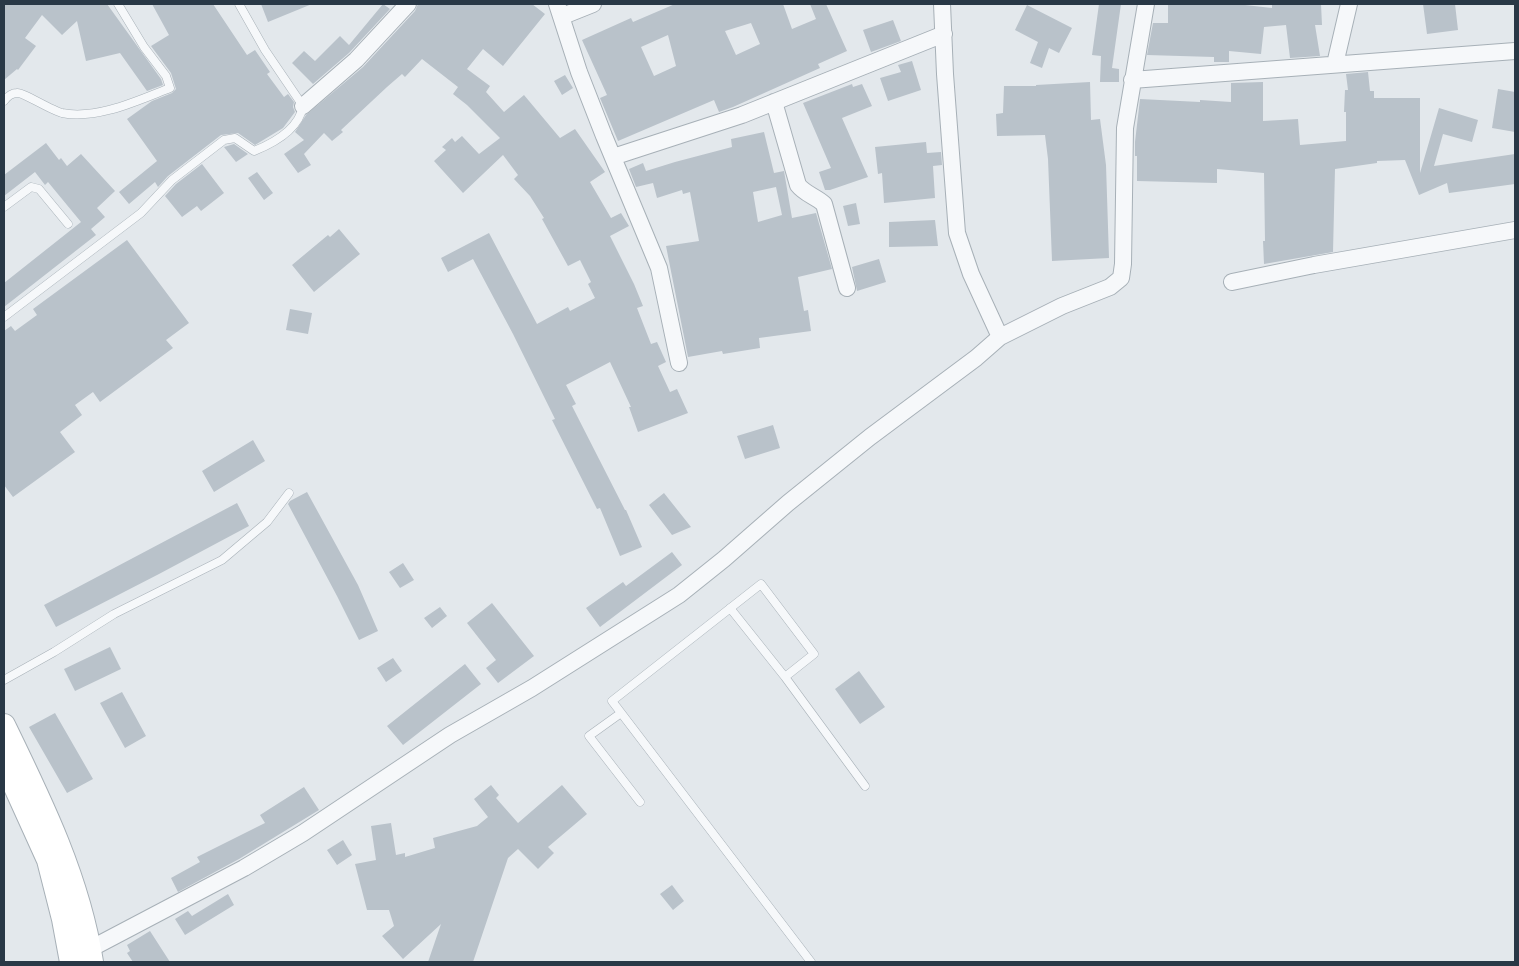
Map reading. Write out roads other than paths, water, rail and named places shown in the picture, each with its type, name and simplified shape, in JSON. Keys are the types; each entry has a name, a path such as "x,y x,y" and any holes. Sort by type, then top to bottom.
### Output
{"main road":[{"path":"4,725 62,853 83,916 91,956"},
{"path":"4,763 48,860 63,919 71,962"}],"street":[{"path":"303,106 356,60 408,4"},
{"path":"593,4 560,10 580,72 659,268 678,363"},
{"path":"942,4 957,232 971,274 1000,337"},
{"path":"91,956 304,834 450,735 532,688 679,595 724,560 825,473 1000,337 1062,306 1110,287 1121,278 1123,264 1124,128 1146,4"},
{"path":"1335,64 1349,4"},
{"path":"613,157 742,115 944,34"},
{"path":"1132,80 1515,51"},
{"path":"774,102 798,185 803,192 816,197 824,204 847,288"},
{"path":"1232,282 1314,265 1515,230"}],"lane":[{"path":"4,101 14,93 19,93 47,108 64,113 88,114 124,106 170,88 166,76 144,47 118,4"},
{"path":"4,317 141,212 172,180 224,140 235,138 254,151 265,147 283,136 295,123 303,106 265,50 239,4"},
{"path":"4,207 31,187 35,187 39,189 68,224"},
{"path":"4,680 54,652 114,614 222,560 267,522 289,493"},
{"path":"784,677 814,654 760,584 612,701 811,962"},
{"path":"730,608 865,786"},
{"path":"621,713 589,736 640,802"}]}
